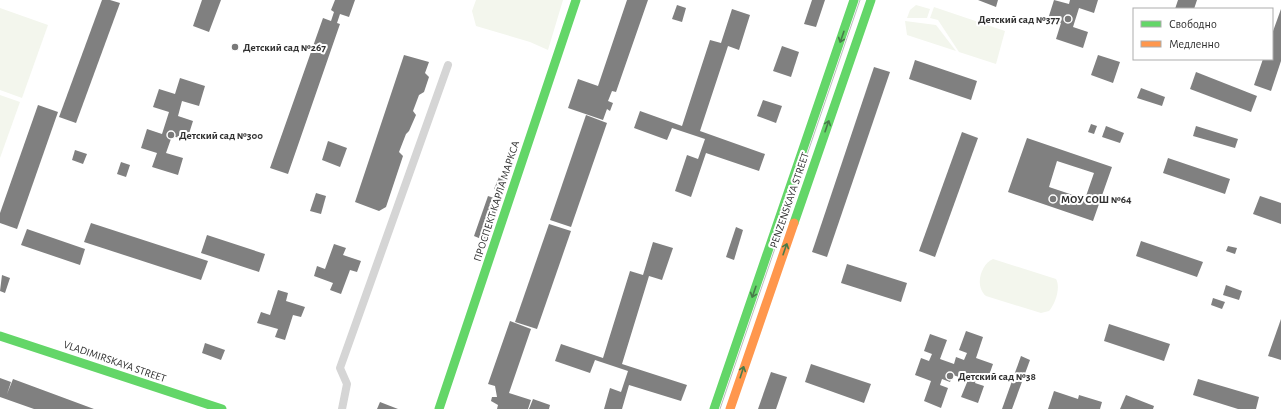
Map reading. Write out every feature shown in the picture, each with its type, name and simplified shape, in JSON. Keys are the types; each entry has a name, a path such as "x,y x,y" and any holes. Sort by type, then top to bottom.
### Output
{"main road":[{"name":"ПРОСПЕКТ КАРЛА МАРКСА","path":"439,409 576,0"},
{"name":"PENZENSKAYA STREET","path":"714,409 854,0"},
{"name":"PENZENSKAYA STREET","path":"730,409 871,0"},
{"name":"VLADIMIRSKAYA STREET","path":"0,336 222,409"}],"street":[{"path":"342,409 347,384 340,368 448,65"}],"shaded area":[{"path":"476,0 563,0 548,50 530,42 476,26 472,11"},
{"path":"916,5 930,9 927,18 907,18 910,10"},
{"path":"934,7 1005,31 996,64 959,52 938,20 930,18"},
{"path":"0,8 48,25 22,98 0,90"},
{"path":"905,21 936,25 956,51 907,35"},
{"path":"0,95 20,102 0,158"},
{"path":"993,259 1056,279 1058,287 1057,296 1049,311 1041,313 986,296 980,287 980,276 985,265"}],"building":[{"path":"102,0 110,0 120,3 76,123 59,117"},
{"path":"202,0 221,0 209,32 193,26"},
{"path":"335,0 355,0 349,17 340,14 337,23 340,24 288,174 270,168 323,18 331,21 334,12 331,10"},
{"path":"627,0 648,0 616,92 612,91 608,101 613,103 610,111 607,109 603,120 568,108 578,79 598,86"},
{"path":"812,0 825,0 816,27 804,24"},
{"path":"978,0 998,0 996,7"},
{"path":"1054,0 1069,4 1070,0 1098,0 1094,13 1079,8 1073,27 1088,32 1083,48 1056,39 1061,23 1048,19"},
{"path":"1178,0 1197,0 1194,8 1175,8"},
{"path":"677,5 686,8 682,22 672,19"},
{"path":"732,9 750,15 739,50 728,46 700,131 765,154 759,171 706,153 691,197 675,191 687,155 698,159 705,139 672,128 667,140 634,128 640,111 682,126 710,40 721,43"},
{"path":"1281,9 1281,61 1271,91 1254,85 1263,60 1273,60 1273,31"},
{"path":"782,46 799,52 791,77 773,71"},
{"path":"404,55 429,62 425,73 429,77 424,92 419,95 413,111 416,115 399,152 403,156 386,207 379,211 355,202"},
{"path":"1098,55 1120,62 1113,83 1091,75"},
{"path":"915,60 977,81 971,100 909,79"},
{"path":"874,67 890,72 827,257 812,252"},
{"path":"1196,72 1257,96 1251,112 1190,89"},
{"path":"180,78 205,86 199,106 182,101 178,116 193,121 187,140 172,136 166,153 183,158 178,175 152,167 157,153 141,148 147,129 162,134 169,112 153,107 159,89 175,94"},
{"path":"1141,88 1165,97 1162,106 1137,98"},
{"path":"763,100 782,106 776,123 757,116"},
{"path":"38,105 58,112 17,229 0,223 0,213"},
{"path":"586,115 607,123 571,227 550,220"},
{"path":"1091,124 1097,126 1094,134 1088,132"},
{"path":"1106,126 1124,133 1120,143 1102,137"},
{"path":"1196,126 1238,139 1235,148 1193,136"},
{"path":"962,132 978,138 935,257 919,251"},
{"path":"1027,138 1112,167 1093,221 1008,192","holes":["1057,161 1094,173 1085,199 1049,187"]},
{"path":"328,141 347,148 340,167 322,160"},
{"path":"75,150 87,154 83,164 72,160"},
{"path":"1168,158 1230,179 1225,194 1163,173"},
{"path":"121,162 130,165 126,177 117,174"},
{"path":"499,177 507,181 503,192 494,189"},
{"path":"316,193 326,196 321,214 310,211"},
{"path":"488,196 500,200 486,241 474,236"},
{"path":"1260,196 1281,203 1281,224 1253,214"},
{"path":"91,223 208,261 201,280 84,242"},
{"path":"549,224 571,231 537,329 515,322"},
{"path":"736,227 743,230 734,260 726,257"},
{"path":"27,229 85,249 80,265 21,245"},
{"path":"207,235 265,254 259,272 201,253"},
{"path":"1141,241 1203,262 1197,277 1136,256"},
{"path":"653,242 673,248 662,280 649,276 622,364 687,385 681,401 629,385 622,409 604,409 610,388 621,392 628,371 595,360 590,373 555,361 561,344 603,358 630,271 643,275"},
{"path":"334,244 346,248 343,255 361,261 357,272 350,270 341,294 330,290 333,283 314,276 317,266 325,269"},
{"path":"1228,246 1237,248 1235,254 1226,251"},
{"path":"847,264 907,283 901,302 841,283"},
{"path":"2,275 10,278 5,293 0,291"},
{"path":"1226,285 1242,291 1239,300 1223,295"},
{"path":"278,290 288,293 286,301 305,307 301,317 293,315 285,340 275,337 278,329 257,323 261,312 270,315"},
{"path":"1213,298 1225,302 1222,309 1211,305"},
{"path":"1281,319 1281,360 1268,356"},
{"path":"510,321 531,329 509,393 531,400 528,409 497,409 498,405 491,401 492,397 497,397 495,386 488,384"},
{"path":"1109,324 1170,344 1164,361 1104,341"},
{"path":"966,331 983,337 976,358 993,364 987,381 977,377 975,383 984,386 978,403 961,397 968,380 953,375 950,382 942,379 940,385 948,388 941,408 924,401 931,381 915,375 921,358 929,361 932,354 924,351 930,334 947,340 940,359 954,364 956,357 964,360 967,353 959,350"},
{"path":"205,343 225,350 221,360 202,353"},
{"path":"1021,356 1030,360 1012,409 1002,409"},
{"path":"811,364 871,384 864,403 805,382"},
{"path":"771,372 787,377 776,409 758,409"},
{"path":"0,378 11,382 7,394 13,379 94,409 34,409 0,397"},
{"path":"1198,379 1259,397 1256,409 1238,409 1193,395"},
{"path":"1054,391 1078,399 1079,395 1102,402 1100,409 1048,409"},
{"path":"1126,395 1154,406 1153,409 1120,409"},
{"path":"533,399 550,405 549,409 529,409"},
{"path":"380,402 398,409 377,409"}],"tram line":[{"path":"720,409 860,0"}],"traffic: fast":[{"path":"439,409 576,0"},
{"path":"714,409 854,0"},
{"path":"794,223 871,0"},
{"path":"0,336 222,409"}],"traffic: slow":[{"path":"730,409 794,223"}],"place":[{"name":"Детский сад №377","path":"1068,19"},
{"name":"Детский сад №267","path":"235,47"},
{"name":"Детский сад №300","path":"171,135"},
{"name":"МОУ СОШ №64","path":"1053,199"},
{"name":"Детский сад №38","path":"950,376"}]}
